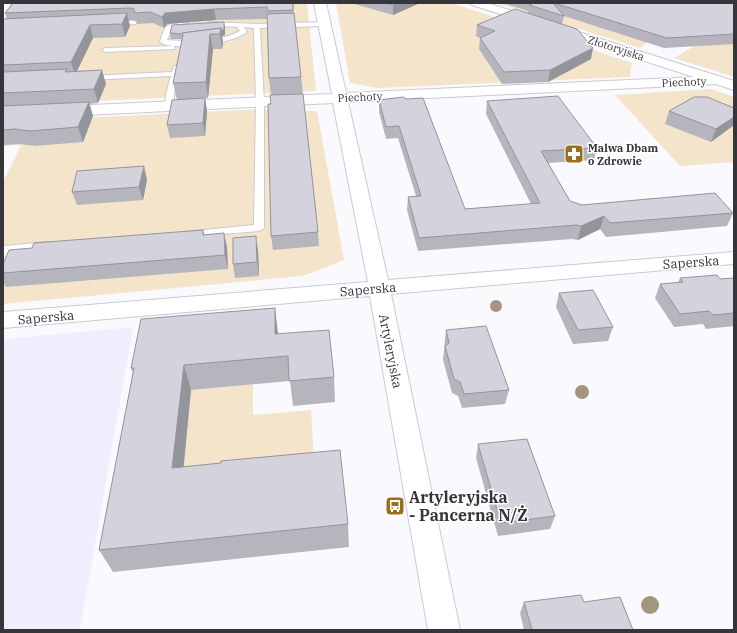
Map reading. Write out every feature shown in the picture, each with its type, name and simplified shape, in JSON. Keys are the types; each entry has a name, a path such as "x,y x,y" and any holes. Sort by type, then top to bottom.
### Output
{"street":[{"name":"Artyleryjska","path":"320,3 379,288 444,630"},
{"name":"Złotoryjska","path":"476,3 734,86"},
{"name":"Piechoty","path":"3,114 717,80"},
{"name":"Saperska","path":"3,320 734,258"}],"lane":[{"path":"104,24 134,23"},
{"path":"239,25 244,32 234,38 224,41 163,42 169,27 199,24 239,25 257,26 324,24"},
{"path":"180,234 259,228 260,101 257,26"},
{"path":"105,50 181,48 170,94 169,106"},
{"path":"82,78 176,74"},
{"path":"3,260 8,248 55,244"}],"shaded area":[{"path":"17,3 307,3 316,91 3,105 3,21"},
{"path":"336,3 452,3 632,63 630,77 378,88 350,83"},
{"path":"496,3 666,3 695,15 646,43 640,48"},
{"path":"730,25 734,27 734,77 674,58"},
{"path":"711,89 734,97 734,162 680,166 615,95"},
{"path":"259,109 317,111 344,260 303,276 3,304 3,182 21,145 3,146 3,122"},
{"path":"133,327 80,630 3,630 3,339"},
{"path":"253,384 253,415 311,410 314,460 183,477 191,390"}],"building":[{"path":"13,3 293,3 293,10 268,11 267,7 214,9 165,13 162,17 150,12 135,13 134,9 131,8 5,13"},
{"path":"386,3 397,3 393,5"},
{"path":"534,3 553,3 564,16 529,5"},
{"path":"554,3 734,3 734,34 667,38"},
{"path":"515,9 577,29 593,48 550,70 504,72 480,38 495,31 477,25"},
{"path":"127,13 122,24 90,25 71,62 3,65 3,19"},
{"path":"294,13 301,77 269,78 267,14"},
{"path":"224,22 224,30 221,30 221,28 182,33 183,34 170,33 172,25"},
{"path":"221,28 220,34 210,34 206,82 173,83 183,35 182,33"},
{"path":"67,69 65,72 102,70 94,89 3,93 3,72"},
{"path":"303,94 318,232 271,236 268,104 271,104 270,95"},
{"path":"558,96 597,148 541,151 570,201 582,205 715,193 733,213 610,223 604,216 581,226 576,225 419,238 408,197 421,196 399,126 386,127 379,100 403,97 407,99 423,98 465,209 540,203 487,101"},
{"path":"694,97 707,97 734,108 734,117 716,129 669,111"},
{"path":"205,98 203,123 167,125 172,100"},
{"path":"89,102 78,127 30,131 15,129 3,130 3,106"},
{"path":"144,166 139,187 72,192 77,171"},
{"path":"203,230 203,235 224,233 225,255 3,273 3,264 9,250 32,248 34,243"},
{"path":"256,236 257,262 233,264 233,238"},
{"path":"717,275 720,279 734,278 734,313 713,315 709,311 680,314 660,284 683,282 680,278"},
{"path":"593,290 613,327 578,330 559,293"},
{"path":"275,308 275,334 329,330 334,377 289,381 288,356 184,365 172,468 221,463 221,461 340,450 348,524 99,550 134,368 131,368 141,319"},
{"path":"486,326 509,390 464,394 460,382 454,379 445,346 449,343 446,330"},
{"path":"527,439 555,516 501,523 478,444"},
{"path":"581,595 584,602 620,597 633,630 532,630 524,602"}],"place":[{"name":"Malwa Dbam o Zdrowie","path":"574,154"},
{"name":"Artyleryjska - Pancerna N/Ż","path":"395,506"}]}
